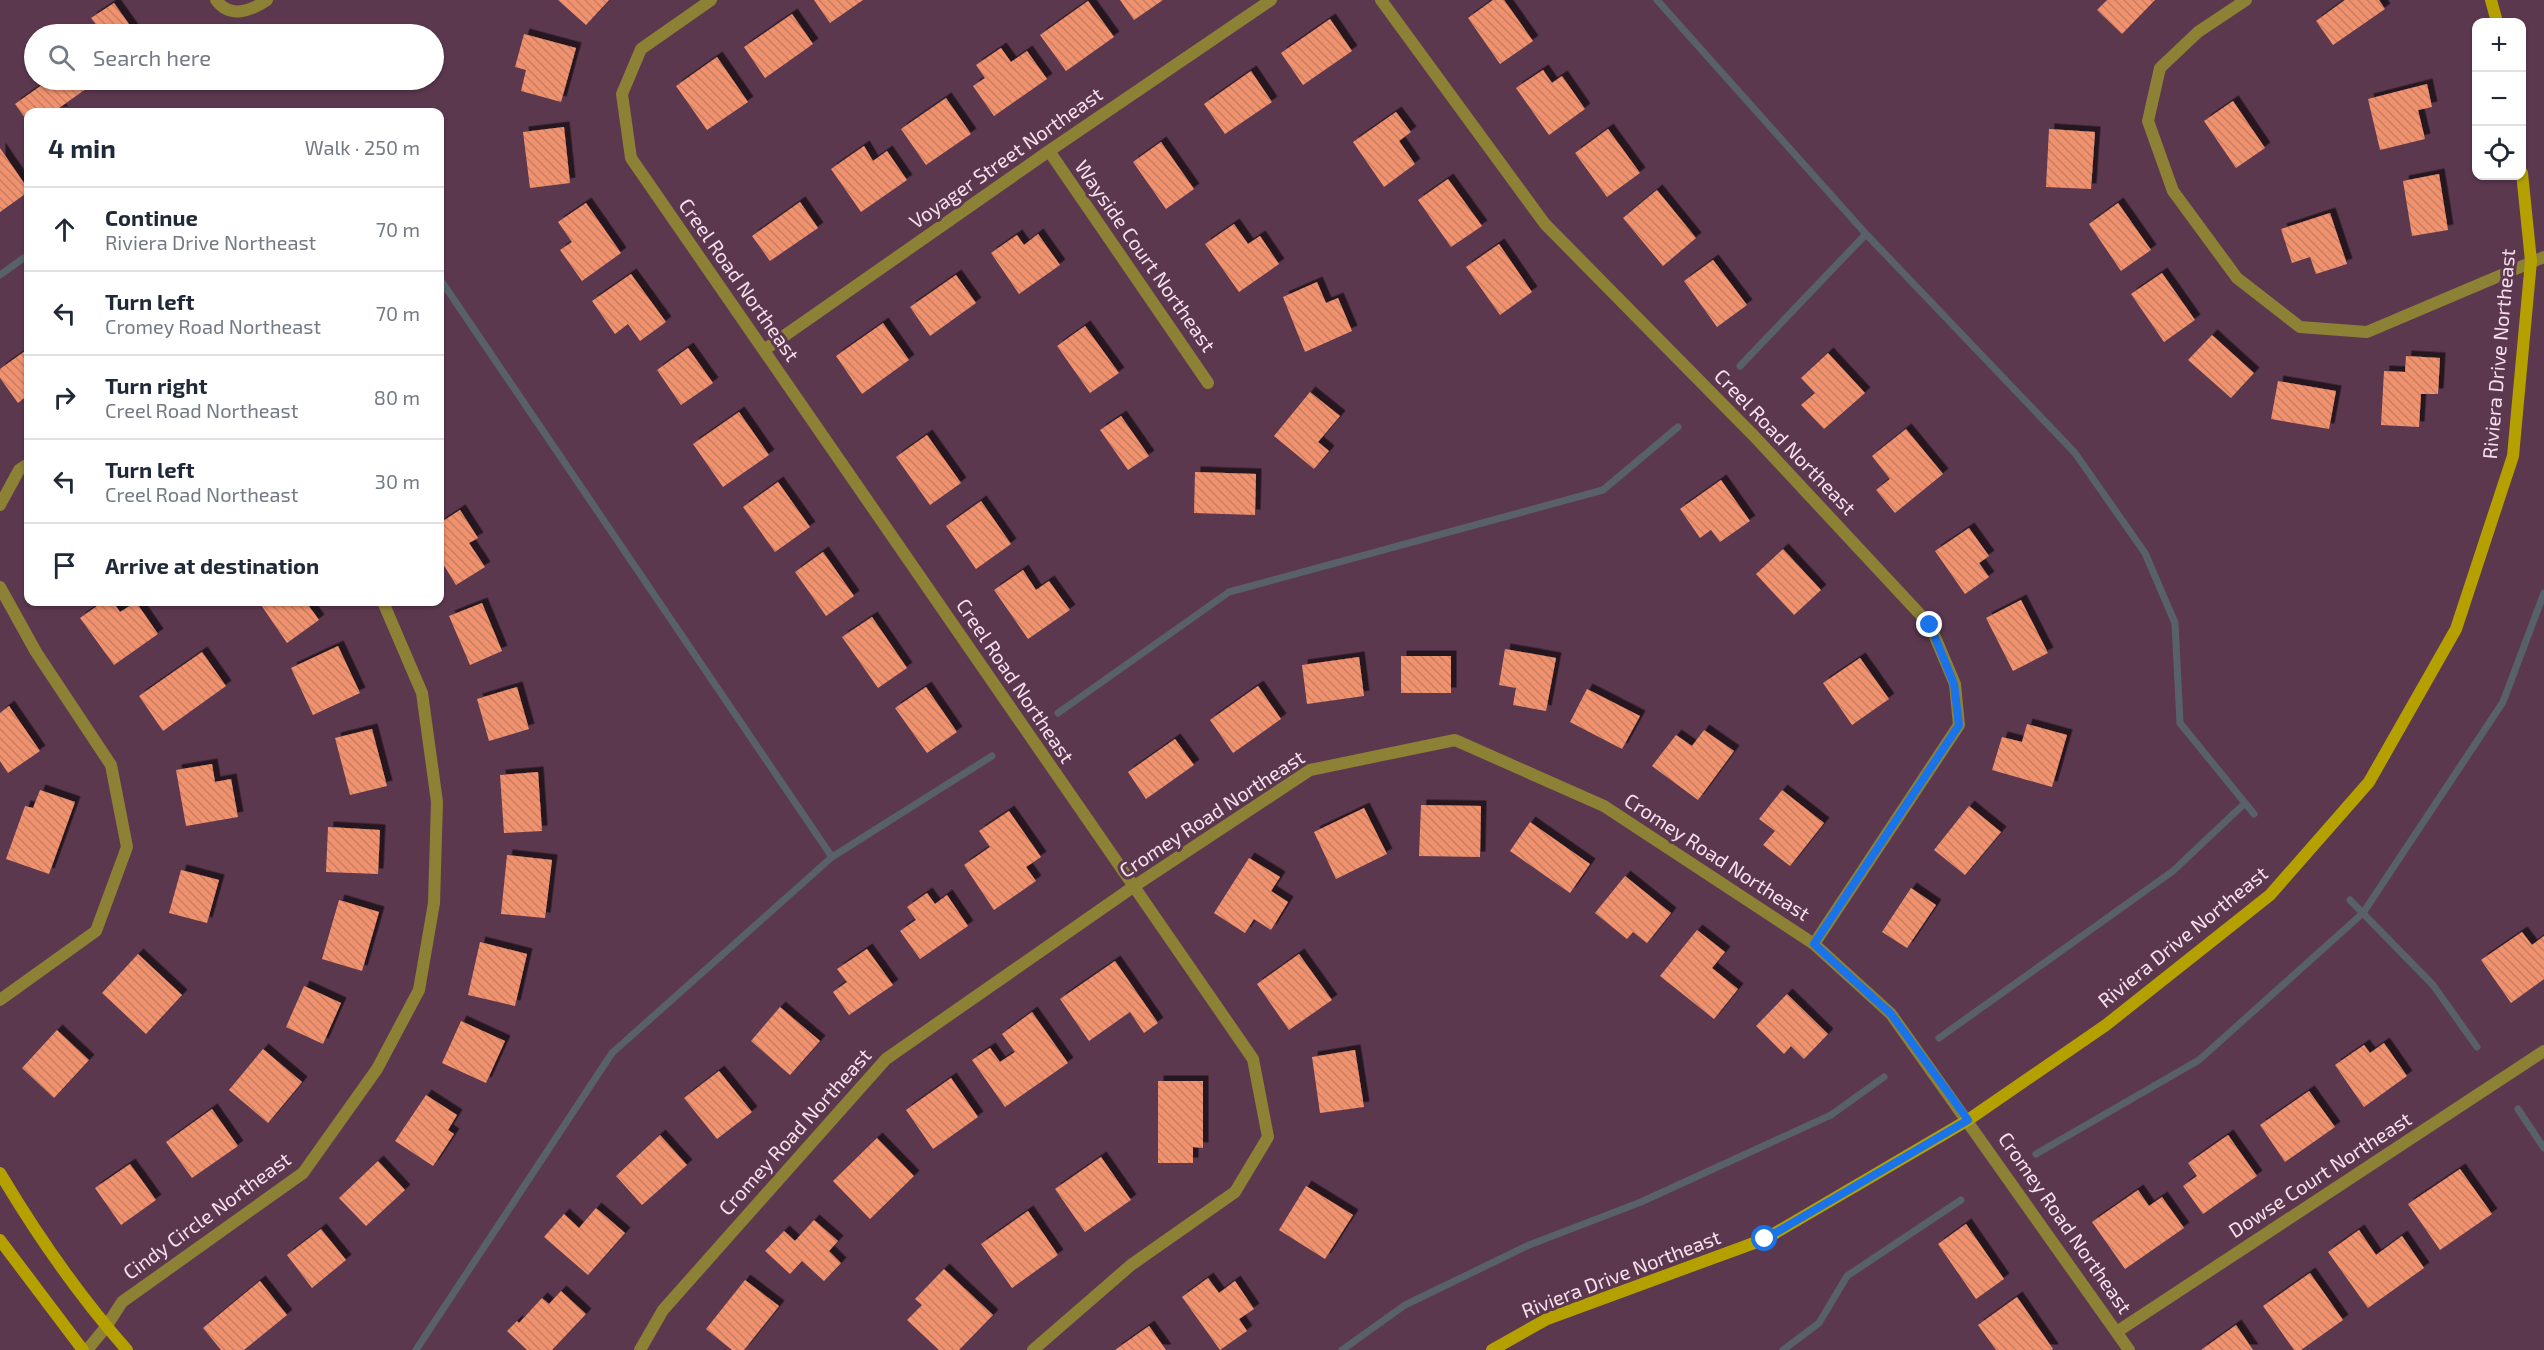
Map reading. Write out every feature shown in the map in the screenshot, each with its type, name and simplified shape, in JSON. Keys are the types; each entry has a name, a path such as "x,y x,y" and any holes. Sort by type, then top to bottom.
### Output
{"street":[{"path":"216,0 221,6 235,11 252,11 267,0"},
{"name":"Creel Road Northeast","path":"711,0 641,49 622,94 631,158 1253,1059 1268,1137 1235,1192 1131,1265 1032,1350"},
{"name":"Voyager Street Northeast","path":"764,350 1049,151 1271,0"},
{"name":"Creel Road Northeast","path":"1381,0 1545,224 1754,436 1930,625 1954,684 1959,725 1814,944"},
{"path":"2246,0 2198,32 2160,68 2148,121 2173,191 2237,278 2300,327 2367,332 2544,257"},
{"path":"2491,0 2496,18"},
{"name":"Wayside Court Northeast","path":"1049,151 1208,383"},
{"name":"Riviera Drive Northeast","path":"1492,1350 1547,1319 1765,1239 1968,1120 2106,1025 2270,895 2369,782 2456,629 2513,456 2531,261 2523,180"},
{"path":"0,505 19,470 24,467"},
{"path":"0,587 36,652 111,765 127,847 96,931 0,1000"},
{"name":"Cindy Circle Northeast","path":"87,1350 106,1327 122,1302 303,1173 378,1069 419,990 434,903 437,802 422,693 385,606"},
{"name":"Cromey Road Northeast","path":"640,1350 663,1310 886,1059 1133,887 1310,770 1455,740 1604,806 1814,944 1891,1014 2118,1331 2129,1350"},
{"name":"Dowse Court Northeast","path":"2118,1331 2544,1051"},
{"path":"0,1173 32,1226 106,1327 127,1350"},
{"path":"0,1240 83,1350"}],"building":[{"path":"558,0 609,0 586,25"},
{"path":"814,0 863,0 830,23"},
{"path":"1120,0 1163,0 1134,20"},
{"path":"1493,0 1504,0 1533,41 1500,64 1468,18"},
{"path":"2107,0 2155,0 2122,34 2097,10"},
{"path":"2345,0 2379,0 2385,9 2333,45 2316,21"},
{"path":"1088,1 1114,37 1066,71 1040,35"},
{"path":"114,3 129,24 96,24 91,18"},
{"path":"792,14 813,44 765,78 744,47"},
{"path":"1330,19 1352,51 1303,85 1281,53"},
{"path":"524,34 576,48 561,102 521,91 526,70 515,67"},
{"path":"1001,48 1011,62 1027,51 1047,79 994,116 973,86 985,78 976,65"},
{"path":"717,57 748,102 707,130 676,86"},
{"path":"1543,70 1552,83 1562,76 1585,109 1549,135 1516,88"},
{"path":"1251,71 1272,102 1225,134 1204,104"},
{"path":"2427,84 2432,107 2418,110 2425,139 2380,150 2368,99"},
{"path":"35,90 84,90 59,108 24,108 24,116 15,104"},
{"path":"946,98 971,134 926,165 901,129"},
{"path":"2233,101 2265,148 2236,168 2204,121"},
{"path":"1396,112 1411,132 1399,141 1415,164 1384,187 1353,142"},
{"path":"564,127 570,183 530,188 523,132"},
{"path":"1608,129 1640,173 1607,197 1575,153"},
{"path":"2049,129 2095,132 2091,189 2046,187"},
{"path":"1161,142 1194,189 1166,209 1133,162"},
{"path":"864,146 873,161 887,151 907,180 861,212 831,169"},
{"path":"0,148 24,183 24,195 0,212"},
{"path":"2439,174 2448,230 2412,236 2403,181"},
{"path":"1448,179 1482,226 1451,247 1418,200"},
{"path":"1657,190 1696,238 1663,266 1623,218"},
{"path":"800,202 818,228 770,261 752,236"},
{"path":"586,203 621,253 582,281 560,250 572,242 558,222"},
{"path":"2118,203 2151,250 2121,271 2089,224"},
{"path":"2330,213 2347,264 2316,274 2310,257 2292,263 2281,229"},
{"path":"1234,224 1248,244 1260,236 1279,264 1239,292 1205,244"},
{"path":"1038,234 1060,265 1019,294 991,253 1017,235 1024,245"},
{"path":"1499,244 1532,292 1500,315 1466,267"},
{"path":"1713,260 1747,305 1717,327 1684,281"},
{"path":"2162,273 2195,320 2164,342 2131,294"},
{"path":"631,274 666,322 640,341 628,324 615,334 592,301"},
{"path":"956,275 976,303 930,336 910,307"},
{"path":"1317,282 1326,303 1338,298 1352,331 1305,352 1283,297"},
{"path":"883,323 909,360 862,394 836,356"},
{"path":"1085,326 1119,373 1090,393 1057,346"},
{"path":"2212,335 2254,373 2231,398 2188,360"},
{"path":"688,348 713,383 681,405 657,370"},
{"path":"24,352 24,398 18,403 0,378 0,369"},
{"path":"1828,353 1865,393 1824,429 1801,405 1815,393 1801,378"},
{"path":"2406,356 2440,358 2438,394 2421,394 2419,427 2381,425 2384,371 2405,372"},
{"path":"2278,381 2336,391 2329,429 2271,419"},
{"path":"1310,392 1340,416 1318,442 1329,451 1314,469 1274,436"},
{"path":"739,412 769,455 723,487 693,444"},
{"path":"1121,416 1149,456 1128,470 1100,430"},
{"path":"1906,429 1943,474 1895,513 1876,490 1890,479 1872,456"},
{"path":"927,435 961,483 930,505 896,457"},
{"path":"1195,472 1256,474 1255,515 1194,513"},
{"path":"1721,480 1750,521 1720,542 1711,530 1700,538 1680,509"},
{"path":"778,482 810,527 775,552 743,507"},
{"path":"981,501 1011,544 976,569 946,526"},
{"path":"460,510 478,538 469,543 485,567 456,585 444,566 444,520"},
{"path":"1969,528 1989,556 1979,563 1989,577 1965,594 1935,551"},
{"path":"1783,549 1821,590 1794,615 1756,574"},
{"path":"823,552 854,596 826,616 795,572"},
{"path":"1023,570 1036,590 1049,581 1070,610 1028,639 994,590"},
{"path":"2021,600 2048,653 2013,671 1986,618"},
{"path":"482,603 502,651 470,665 449,616"},
{"path":"97,606 116,606 120,612 130,606 139,606 158,634 114,665 80,618"},
{"path":"262,606 309,606 319,620 287,643"},
{"path":"872,617 907,668 878,688 842,637"},
{"path":"338,646 360,693 313,715 291,668"},
{"path":"1505,649 1556,658 1546,711 1513,705 1516,688 1499,685"},
{"path":"202,652 226,686 163,731 139,696"},
{"path":"1401,656 1451,656 1451,693 1401,693"},
{"path":"1359,657 1364,696 1307,704 1302,665"},
{"path":"1860,658 1889,699 1852,725 1823,683"},
{"path":"1258,686 1281,719 1233,753 1210,720"},
{"path":"517,687 529,729 489,741 477,699"},
{"path":"926,687 957,732 927,753 895,708"},
{"path":"1587,689 1640,716 1622,749 1570,722"},
{"path":"9,706 40,751 8,773 0,761 0,713"},
{"path":"2027,724 2067,735 2052,787 1992,770 2002,737 2022,742"},
{"path":"372,729 387,786 350,795 335,738"},
{"path":"1704,730 1734,751 1698,800 1652,766 1676,735 1692,746"},
{"path":"1175,739 1194,765 1146,799 1128,772"},
{"path":"212,764 215,782 231,779 238,817 186,826 176,770"},
{"path":"538,772 542,831 504,833 500,775"},
{"path":"40,790 75,802 49,874 6,859 25,806 33,808"},
{"path":"1782,790 1824,823 1790,866 1763,845 1775,831 1759,819"},
{"path":"1421,805 1481,806 1480,857 1419,856"},
{"path":"1969,806 2001,832 1965,875 1934,850"},
{"path":"1364,808 1387,854 1336,879 1314,832"},
{"path":"1009,811 1041,857 1026,867 1036,881 994,910 964,865 990,847 979,831"},
{"path":"1530,822 1590,864 1570,893 1510,851"},
{"path":"328,827 380,830 378,874 326,872"},
{"path":"507,855 552,860 545,918 501,914"},
{"path":"1249,858 1280,877 1271,891 1288,902 1271,930 1254,919 1245,933 1214,913"},
{"path":"181,870 219,880 207,923 169,913"},
{"path":"1625,876 1671,913 1647,943 1633,932 1627,939 1595,913"},
{"path":"1911,888 1936,905 1907,948 1882,932"},
{"path":"927,893 935,904 947,895 968,926 920,959 900,931 916,920 907,907"},
{"path":"339,900 379,912 362,971 322,959"},
{"path":"1697,930 1725,952 1712,968 1738,989 1714,1019 1660,976"},
{"path":"2522,932 2532,945 2544,936 2544,979 2511,1003 2481,960"},
{"path":"480,942 527,954 515,1006 468,995"},
{"path":"867,949 893,985 849,1015 833,992 847,982 837,969"},
{"path":"138,954 182,995 146,1034 102,993"},
{"path":"1299,954 1332,1000 1289,1030 1257,984"},
{"path":"1115,961 1158,1023 1144,1033 1130,1012 1089,1041 1060,999"},
{"path":"304,986 341,1003 323,1044 286,1027"},
{"path":"1787,994 1828,1034 1804,1059 1791,1046 1784,1054 1756,1026"},
{"path":"780,1007 820,1041 790,1075 751,1041"},
{"path":"1032,1012 1068,1063 1005,1107 972,1060 990,1048 1000,1062 1015,1052 1002,1034"},
{"path":"461,1021 505,1041 486,1083 442,1063"},
{"path":"57,1030 89,1060 54,1098 22,1068"},
{"path":"2384,1043 2407,1076 2364,1107 2335,1065 2364,1045 2370,1053"},
{"path":"263,1049 302,1082 268,1123 229,1090"},
{"path":"1355,1050 1364,1107 1320,1113 1312,1057"},
{"path":"719,1071 752,1112 717,1139 684,1098"},
{"path":"951,1078 978,1117 933,1149 906,1110"},
{"path":"1158,1081 1203,1081 1203,1148 1193,1147 1193,1163 1158,1163"},
{"path":"2309,1091 2335,1127 2285,1162 2260,1125"},
{"path":"426,1095 457,1115 448,1130 454,1134 433,1166 395,1141"},
{"path":"212,1109 238,1146 192,1178 166,1142"},
{"path":"660,1135 687,1165 642,1205 616,1176"},
{"path":"2228,1135 2257,1176 2203,1214 2183,1186 2197,1176 2188,1163"},
{"path":"877,1138 914,1176 870,1219 833,1181"},
{"path":"1101,1157 1131,1200 1085,1232 1055,1189"},
{"path":"378,1161 405,1190 366,1226 339,1198"},
{"path":"130,1164 156,1200 121,1225 95,1188"},
{"path":"2460,1169 2492,1214 2440,1250 2408,1204"},
{"path":"1306,1186 1353,1215 1325,1259 1279,1230"},
{"path":"2138,1190 2149,1206 2162,1197 2184,1228 2125,1269 2092,1222"},
{"path":"596,1208 625,1233 588,1275 544,1237 564,1214 579,1228"},
{"path":"1028,1211 1058,1255 1012,1288 981,1244"},
{"path":"814,1220 838,1241 829,1251 841,1263 824,1281 802,1261 790,1274 765,1251 784,1231 795,1241"},
{"path":"1966,1224 2004,1279 1976,1299 1938,1244"},
{"path":"321,1229 346,1260 312,1288 287,1255"},
{"path":"2359,1230 2376,1255 2402,1236 2424,1268 2368,1308 2328,1252"},
{"path":"944,1269 993,1315 959,1350 939,1350 907,1320 922,1305 915,1299"},
{"path":"2310,1273 2343,1320 2301,1350 2294,1350 2263,1306"},
{"path":"1208,1278 1219,1293 1235,1281 1254,1309 1239,1319 1247,1331 1220,1350 1182,1297"},
{"path":"745,1280 779,1306 744,1350 732,1350 706,1329"},
{"path":"260,1281 287,1315 244,1350 221,1350 203,1328"},
{"path":"561,1291 586,1314 552,1350 527,1350 507,1331 517,1321 519,1323 542,1298 549,1304"},
{"path":"2017,1297 2052,1350 1996,1350 1978,1325"},
{"path":"2236,1325 2253,1350 2201,1350"},
{"path":"1149,1326 1166,1350 1115,1350"}],"waterway":[{"path":"1657,0 1866,234 2075,453 2145,553 2175,623 2180,723 2254,814"},
{"path":"1740,366 1866,234"},
{"path":"0,275 24,258"},
{"path":"444,285 832,857"},
{"path":"1058,713 1229,592 1603,490 1678,427"},
{"path":"2036,1154 2199,1060 2363,913 2503,702 2544,593"},
{"path":"416,1350 612,1053 832,857 992,756"},
{"path":"1939,1038 2173,871 2245,803"},
{"path":"2350,900 2433,985 2477,1047"},
{"path":"1342,1350 1405,1305 1529,1245 1641,1202 1831,1115 1884,1077"},
{"path":"2518,1109 2544,1148"},
{"path":"1783,1350 1819,1323 1847,1276 1961,1200"}],"route":[{"path":"1765,1239 1968,1120 1891,1014 1814,944 1959,725 1954,684 1930,625"}]}
